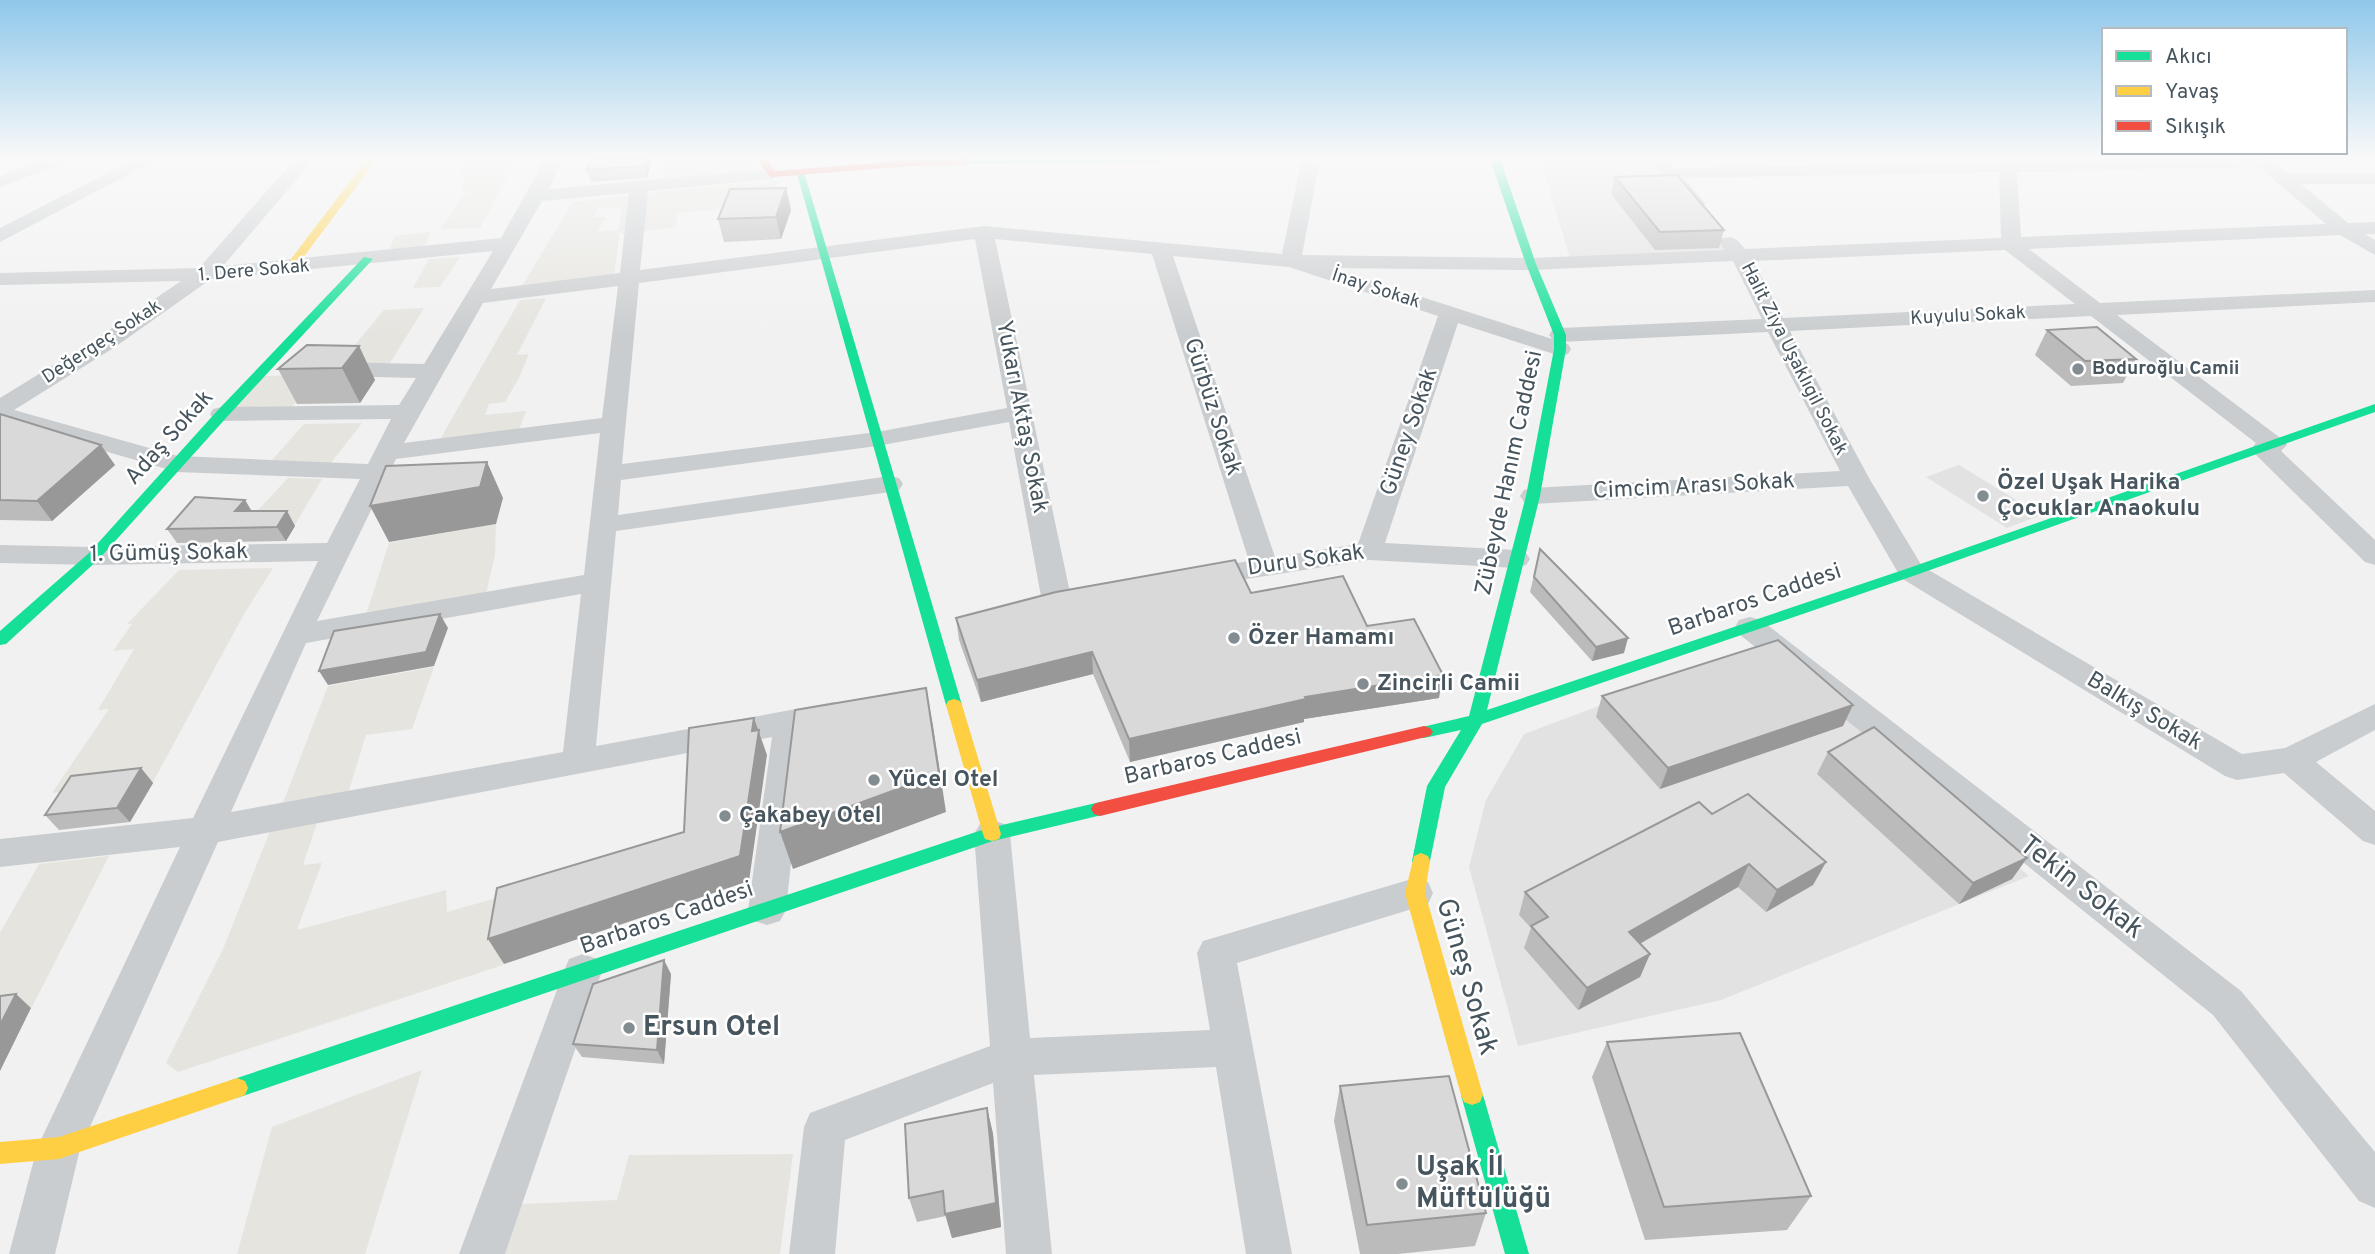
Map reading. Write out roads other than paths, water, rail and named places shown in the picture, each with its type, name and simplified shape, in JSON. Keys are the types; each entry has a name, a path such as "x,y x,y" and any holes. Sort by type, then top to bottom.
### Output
{"main road":[{"path":"289,269 328,218"},
{"path":"812,218 890,484 946,631 938,695 992,834"},
{"name":"Zübeyde Hanım Caddesi","path":"1476,720 1533,496 1560,342 1515,218"},
{"name":"Adaş Sokak","path":"0,640 94,556 222,414 368,260"},
{"name":"Barbaros Caddesi","path":"0,1153 59,1148 992,834 1476,720 1911,572 2375,408"},
{"name":"Güneş Sokak","path":"1476,720 1436,786 1415,893 1517,1254"}],"street":[{"path":"0,236 36,218"},
{"name":"Değergeç Sokak","path":"0,408 107,342 204,275 254,218"},
{"path":"32,1254 59,1148 295,635 407,412 523,218"},
{"path":"578,761 636,218"},
{"path":"1291,261 1300,218"},
{"name":"Halit Ziya Uşaklıgil Sokak","path":"1709,218 1741,256 1774,325 1856,478 1911,572"},
{"path":"2010,218 2011,245 2269,447 2375,556"},
{"path":"2330,218 2375,249"},
{"path":"474,298 984,232 1291,261 1531,264 2375,228"},
{"name":"Yukarı Aktaş Sokak","path":"984,232 1058,603"},
{"name":"1. Dere Sokak","path":"0,279 70,280 289,269 507,243"},
{"name":"Gürbüz Sokak","path":"1160,248 1264,565"},
{"name":"İnay Sokak","path":"1291,261 1450,313 1560,342"},
{"name":"Kuyulu Sokak","path":"1560,342 1774,325 2375,296"},
{"name":"Güney Sokak","path":"1369,551 1450,313"},
{"path":"265,368 432,371"},
{"path":"222,414 407,412"},
{"path":"0,413 177,464 381,463 614,424"},
{"path":"608,474 877,439 1020,413"},
{"name":"Cimcim Arası Sokak","path":"1533,496 1856,478"},
{"path":"603,525 890,484"},
{"name":"Duru Sokak","path":"1167,583 1264,565 1369,551 1516,559"},
{"name":"1. Gümüş Sokak","path":"0,554 94,556 337,552"},
{"name":"Balkış Sokak","path":"1911,572 2238,767 2291,760"},
{"path":"295,635 597,582"},
{"name":"Tekin Sokak","path":"1750,627 2227,1003 2375,1186"},
{"path":"0,853 207,830 857,710"},
{"path":"2375,716 2291,760 2375,831"},
{"path":"767,910 790,722"},
{"path":"992,834 1029,1254"},
{"path":"1269,1254 1216,953 1415,893"},
{"path":"482,1254 583,971"},
{"path":"812,1254 825,1127 1012,1057 1231,1048"}],"place":[{"name":"Boduroğlu Camii","path":"2078,369"},
{"name":"Özel Uşak Harika Çocuklar Anaokulu","path":"1983,496"},
{"name":"Özer Hamamı","path":"1234,638"},
{"name":"Zincirli Camii","path":"1363,684"},
{"name":"Yücel Otel","path":"874,780"},
{"name":"Çakabey Otel","path":"725,816"},
{"name":"Ersun Otel","path":"629,1028"},
{"name":"Uşak İl Müftülüğü","path":"1402,1184"}]}
